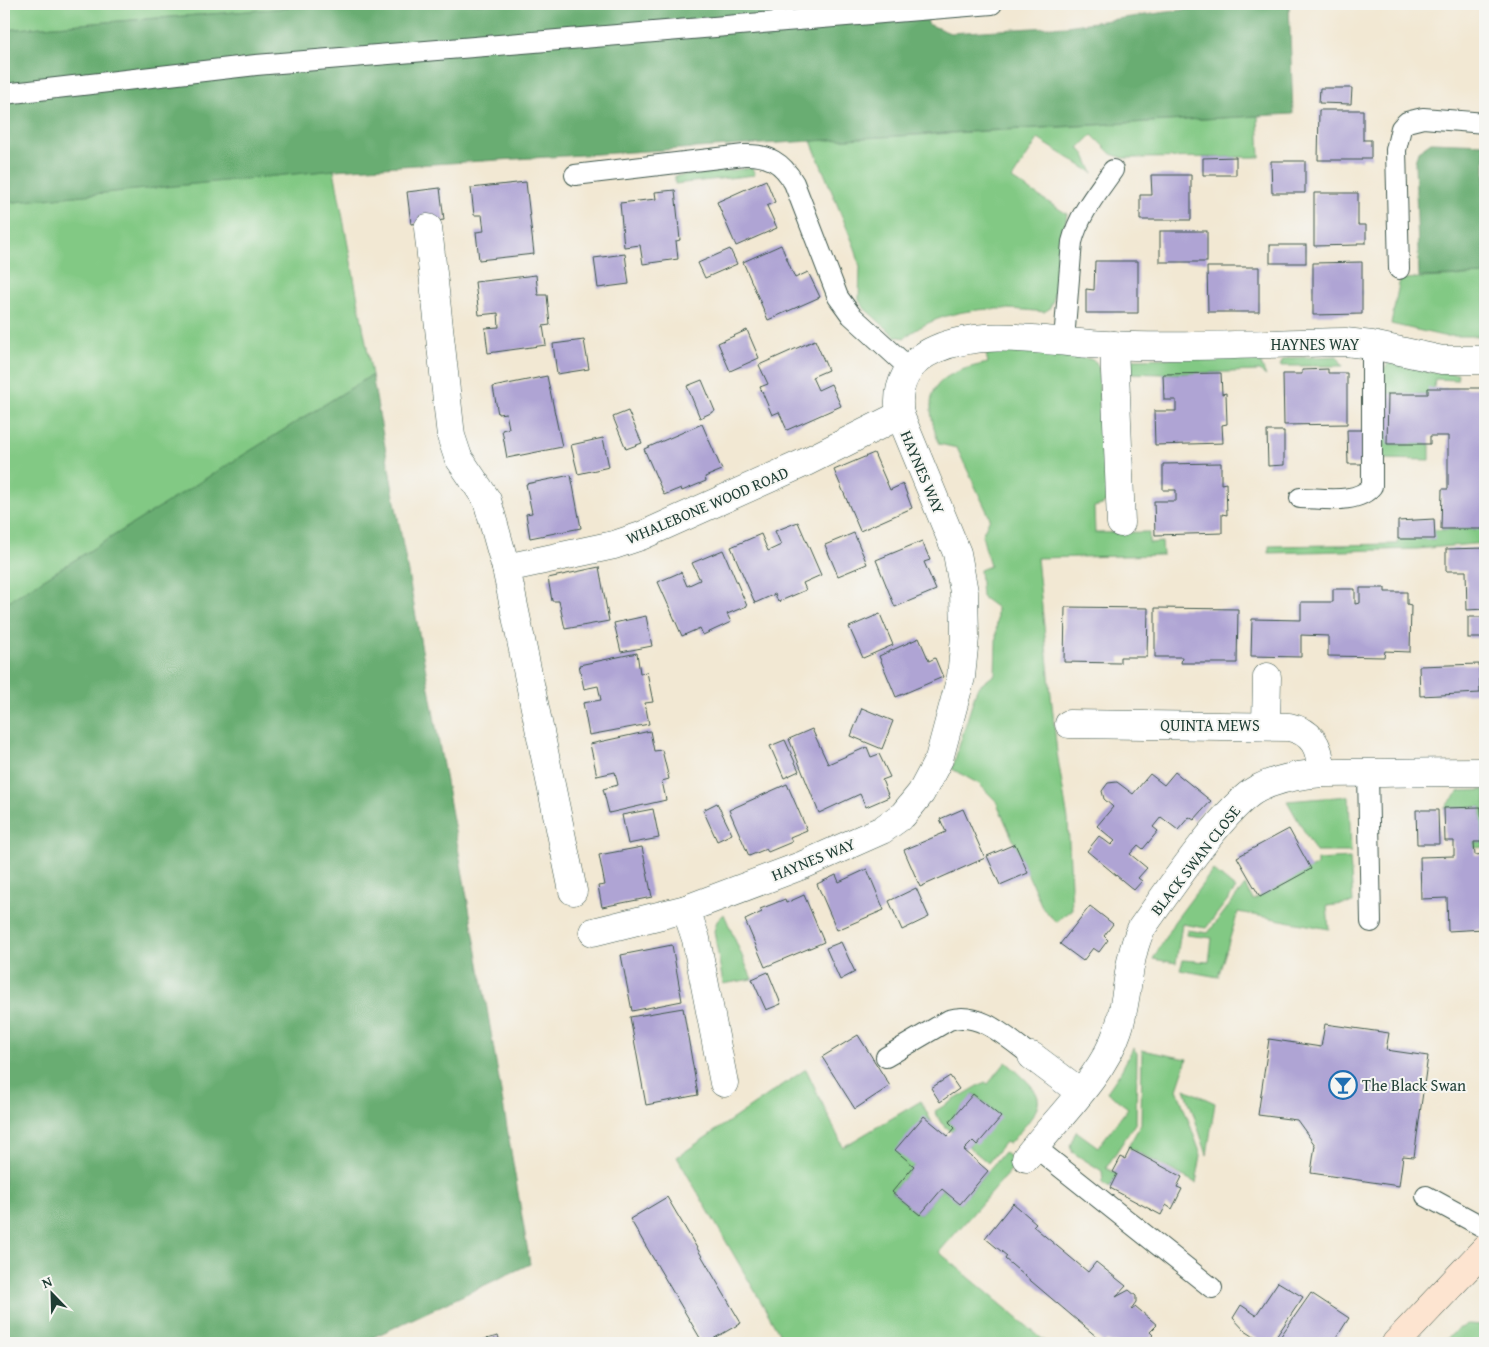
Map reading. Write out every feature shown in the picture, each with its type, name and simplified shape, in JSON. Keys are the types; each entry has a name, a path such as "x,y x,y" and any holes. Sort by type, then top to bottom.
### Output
{"street":[{"path":"428,228 451,436 458,457 486,500 506,568 573,891"},
{"name":"HAYNES WAY","path":"593,932 686,909 803,865 882,830 903,815 921,793 935,767 946,738 961,677 965,637 964,592 958,553 900,415 898,394 903,377 909,368 937,349 965,342 1025,338 1114,345 1345,342 1372,344 1442,360 1485,360"},
{"path":"1114,345 1121,523"},
{"name":"WHALEBONE WOOD ROAD","path":"506,568 614,545 641,536 806,462 900,415"},
{"path":"1266,725 1267,678"},
{"name":"QUINTA MEWS","path":"1069,724 1289,726 1307,733 1320,754 1321,773"},
{"name":"BLACK SWAN CLOSE","path":"1030,1152 1080,1092 1104,1059 1119,1029 1134,945 1142,929 1191,861 1222,822 1246,796 1283,779 1321,773 1485,772"},
{"path":"686,909 696,939 724,1084"},
{"path":"1032,1056 1080,1092"},
{"path":"1396,1343 1485,1250"}],"lane":[{"path":"4,94 256,65 992,4"},
{"path":"1400,270 1396,150 1401,128 1407,122 1423,118 1485,123"},
{"path":"575,175 744,155 766,156 776,161 783,166 794,183 838,297 852,315 909,368"},
{"path":"1064,340 1072,242 1075,229 1113,170"},
{"path":"1300,498 1357,497 1366,493 1372,486 1372,344"},
{"path":"1368,773 1371,922"},
{"path":"886,1057 949,1020 960,1016 971,1017 984,1024 1032,1056"},
{"path":"1030,1152 1212,1288"},
{"path":"1426,1196 1485,1228"}],"green space":[{"path":"4,4 288,4 288,8 4,30"},
{"path":"288,4 925,4 928,24 950,33 1066,26 1225,4 1289,4 1293,114 334,170 4,203 4,30 288,8"},
{"path":"1258,116 1260,157 1123,158 1111,154 1092,135 1079,148 1085,155 1093,173 1038,139 1012,179 1067,214 1053,301 1049,309 1044,312 989,309 953,314 920,327 904,338 895,336 864,308 859,300 860,267 855,248 811,141"},
{"path":"1431,142 1485,144 1485,275 1419,277 1415,162 1418,151"},
{"path":"752,168 755,175 675,184 675,176"},
{"path":"334,170 372,375 4,604 4,203"},
{"path":"1485,275 1485,336 1443,336 1391,324 1400,279"},
{"path":"1007,351 1037,351 1090,359 1096,362 1099,369 1100,451 1107,455 1110,499 1102,505 1094,507 1095,533 1149,532 1149,543 1162,542 1163,555 1037,558 1057,753 1068,820 1072,909 1056,922 1043,909 996,801 979,784 952,769 977,688 995,674 997,608 982,597 980,570 990,566 982,535 990,518 957,448 939,444 933,425 932,398 936,387 944,379 970,367 988,363 986,354"},
{"path":"1258,356 1266,376 1260,371 1163,374 1125,373 1131,359"},
{"path":"1337,356 1343,366 1280,366 1283,360 1289,358"},
{"path":"1388,363 1429,372 1458,374 1457,380 1435,379 1434,388 1428,394 1388,394 1388,444 1430,444 1430,460 1379,459 1382,372"},
{"path":"372,375 483,985 530,1264 361,1343 4,1343 4,604"},
{"path":"1485,529 1485,543 1417,549 1269,553 1269,546 1397,544 1398,539 1434,539 1434,530"},
{"path":"1485,790 1485,847 1474,848 1474,842 1482,842 1481,807 1444,808 1459,791"},
{"path":"1349,796 1351,852 1316,852 1287,801"},
{"path":"1350,858 1353,903 1327,906 1329,929 1238,912 1218,977 1180,970 1183,960 1209,962 1212,938 1186,935 1187,930 1208,933 1245,885 1253,900 1317,865 1317,860"},
{"path":"1213,870 1236,889 1206,928 1182,924 1176,963 1153,959 1174,922"},
{"path":"724,914 752,979 723,984 714,931 717,921"},
{"path":"1133,1048 1137,1053 1136,1122 1106,1168 1117,1174 1110,1188 1103,1184 1102,1171 1072,1152 1070,1146 1076,1131 1098,1147 1128,1108 1107,1092 1120,1073"},
{"path":"1142,1050 1187,1059 1177,1089 1201,1155 1196,1183 1128,1147 1141,1124"},
{"path":"1006,1062 1030,1085 1036,1093 1038,1101 1036,1109 1022,1130 1009,1144 1005,1142 988,1163 968,1146 1000,1117 974,1094 949,1122 955,1128 952,1132 941,1123 935,1111 985,1082 988,1084"},
{"path":"806,1069 843,1147 921,1101 932,1123 914,1166 892,1192 920,1215 942,1189 960,1204 1004,1152 1017,1163 939,1252 1047,1343 785,1343 677,1157"},
{"path":"1185,1089 1215,1103 1207,1155"},
{"path":"1467,1325 1485,1326 1483,1343 1442,1343 1458,1329"}],"building":[{"path":"1320,88 1352,88 1351,104 1319,103"},
{"path":"1319,110 1363,110 1363,140 1371,140 1371,158 1362,158 1362,160 1318,160"},
{"path":"1236,157 1236,175 1203,175 1203,158"},
{"path":"1271,161 1305,161 1305,193 1272,193"},
{"path":"1151,175 1191,175 1191,220 1140,220 1140,195 1152,195"},
{"path":"766,180 775,202 767,206 777,228 736,246 717,202"},
{"path":"526,182 534,254 479,260 476,232 484,231 482,215 474,215 471,188"},
{"path":"440,188 444,220 411,224 407,192"},
{"path":"675,190 680,240 676,241 678,259 643,264 640,245 624,247 620,203 656,199 655,192"},
{"path":"1314,193 1358,193 1358,225 1366,225 1366,243 1314,246"},
{"path":"1160,231 1207,231 1207,262 1160,262"},
{"path":"781,245 795,278 808,272 820,297 768,320 743,262"},
{"path":"1270,245 1306,245 1306,263 1270,263"},
{"path":"730,249 737,264 705,278 698,263"},
{"path":"625,254 629,284 598,288 594,258"},
{"path":"1095,261 1138,261 1138,313 1086,313 1086,289 1094,290"},
{"path":"1362,262 1362,314 1313,315 1313,263"},
{"path":"1207,267 1259,267 1259,312 1208,312"},
{"path":"536,275 538,295 547,295 550,325 543,326 546,345 488,353 485,328 499,327 498,313 479,315 475,282"},
{"path":"747,330 759,358 730,371 718,343"},
{"path":"584,340 589,369 557,374 553,344"},
{"path":"815,340 828,370 812,377 818,390 831,384 841,406 787,430 779,412 772,415 760,387 768,384 759,365"},
{"path":"1328,369 1328,373 1347,373 1347,424 1284,425 1283,374 1302,374 1302,370"},
{"path":"1221,373 1222,394 1226,393 1227,424 1222,425 1223,443 1155,445 1154,411 1176,411 1176,400 1164,400 1163,374"},
{"path":"547,376 562,447 507,458 502,430 509,428 506,413 498,414 493,387"},
{"path":"702,380 715,411 700,418 687,386"},
{"path":"1428,388 1485,388 1485,529 1441,529 1442,489 1448,489 1448,436 1430,436 1430,444 1387,444 1388,394 1428,394"},
{"path":"628,411 642,443 626,449 613,417"},
{"path":"702,424 722,470 705,477 706,481 682,491 681,488 664,495 644,449"},
{"path":"1347,430 1364,430 1364,464 1348,464"},
{"path":"1267,431 1284,431 1284,465 1268,466"},
{"path":"603,438 609,467 578,474 571,445"},
{"path":"874,453 890,490 903,484 912,508 860,531 834,470"},
{"path":"1221,463 1221,484 1226,483 1227,515 1222,514 1222,533 1155,535 1154,501 1176,501 1176,490 1163,490 1163,464"},
{"path":"571,475 581,528 530,538 526,514 532,513 526,484"},
{"path":"1434,519 1435,539 1398,539 1398,521"},
{"path":"798,522 821,575 803,583 806,590 778,602 775,594 755,603 731,547 761,534 768,551 781,545 775,531"},
{"path":"854,533 867,564 838,576 825,545"},
{"path":"922,541 930,560 924,562 936,590 895,607 876,560"},
{"path":"1485,548 1485,609 1467,610 1466,571 1446,571 1446,549"},
{"path":"723,550 747,606 727,614 731,622 703,635 700,628 682,636 658,582 681,572 687,586 700,580 692,563"},
{"path":"599,567 609,621 565,629 559,601 552,601 548,578"},
{"path":"1360,588 1385,588 1385,592 1407,592 1407,604 1411,605 1410,652 1385,651 1384,657 1328,656 1328,636 1301,635 1301,657 1251,656 1252,619 1301,620 1301,602 1333,602 1333,589 1355,589 1355,604 1360,603"},
{"path":"1065,607 1148,608 1147,657 1120,657 1120,663 1064,662"},
{"path":"1155,608 1238,609 1237,663 1181,663 1182,657 1155,657"},
{"path":"880,614 893,645 863,658 849,627"},
{"path":"646,616 652,646 621,652 614,623"},
{"path":"1468,617 1485,617 1485,638 1468,638"},
{"path":"919,638 929,661 935,658 943,677 896,697 879,656"},
{"path":"637,653 640,673 647,672 653,702 645,703 649,724 589,735 583,703 601,700 598,686 584,689 579,665"},
{"path":"1479,664 1480,693 1420,696 1419,666"},
{"path":"862,708 893,721 882,749 851,736"},
{"path":"812,729 828,764 867,747 871,757 879,754 890,777 882,780 889,797 866,807 860,794 819,813 789,739"},
{"path":"650,731 654,751 662,750 669,779 662,781 666,800 609,813 603,789 618,785 615,772 597,776 590,744"},
{"path":"785,740 799,771 784,778 770,746"},
{"path":"1175,772 1211,801 1194,820 1189,817 1178,830 1161,817 1153,827 1158,831 1143,849 1138,845 1130,854 1147,868 1138,878 1142,881 1134,890 1087,851 1099,836 1111,845 1115,841 1097,826 1113,807 1104,799 1102,791 1108,783 1117,782 1133,794 1150,774 1164,785"},
{"path":"787,784 807,830 790,837 792,842 768,852 766,849 749,856 729,810"},
{"path":"717,803 732,834 717,841 703,810"},
{"path":"1481,807 1483,842 1474,842 1475,855 1485,854 1484,929 1448,931 1447,898 1421,899 1420,857 1454,856 1454,841 1445,841 1444,808"},
{"path":"653,809 659,838 628,844 622,815"},
{"path":"963,809 985,858 920,887 904,850 946,832 940,819"},
{"path":"1416,810 1438,810 1439,844 1417,844"},
{"path":"1289,829 1311,869 1260,897 1237,857"},
{"path":"1015,844 1028,873 1000,885 987,856"},
{"path":"642,847 652,897 602,907 598,886 605,885 599,855"},
{"path":"867,869 884,910 837,930 817,884 836,875 839,882"},
{"path":"916,888 929,917 902,930 889,901"},
{"path":"804,895 824,942 765,967 745,920 762,912 760,909 785,899 786,903"},
{"path":"1090,906 1113,924 1104,936 1108,940 1099,952 1093,948 1083,961 1060,944"},
{"path":"841,942 855,972 840,980 826,948"},
{"path":"672,945 682,1001 632,1011 621,955"},
{"path":"768,972 781,1004 766,1010 752,979"},
{"path":"683,1008 698,1095 646,1105 630,1017"},
{"name":"The Black Swan","path":"1325,1024 1389,1033 1386,1050 1428,1056 1414,1157 1403,1156 1399,1186 1311,1173 1315,1145 1297,1120 1258,1115 1269,1039 1321,1047"},
{"path":"858,1035 890,1086 855,1109 822,1057"},
{"path":"950,1076 959,1089 940,1102 931,1088"},
{"path":"973,1094 1001,1117 977,1145 973,1141 964,1150 988,1171 960,1204 942,1189 920,1215 892,1192 914,1166 895,1150 924,1116 948,1136 955,1128 949,1122"},
{"path":"1130,1149 1182,1177 1177,1187 1182,1189 1172,1209 1166,1205 1161,1215 1110,1188 1117,1174 1113,1172 1121,1157 1125,1159"},
{"path":"667,1197 741,1323 706,1343 703,1343 630,1219"},
{"path":"1013,1203 1036,1223 1033,1226 1088,1272 1096,1262 1126,1286 1116,1297 1129,1290 1136,1296 1136,1302 1131,1309 1135,1306 1157,1325 1150,1332 1153,1335 1145,1343 1111,1343 1107,1340 1104,1343 1005,1259 1007,1256 985,1238"},
{"path":"1278,1282 1303,1297 1272,1343 1264,1343 1245,1331 1233,1318 1241,1305 1256,1315"},
{"path":"1311,1293 1349,1318 1333,1343 1283,1343 1278,1340"},
{"path":"498,1336 501,1343 479,1343 478,1341"}],"place":[{"name":"The Black Swan","path":"1343,1085"}]}
